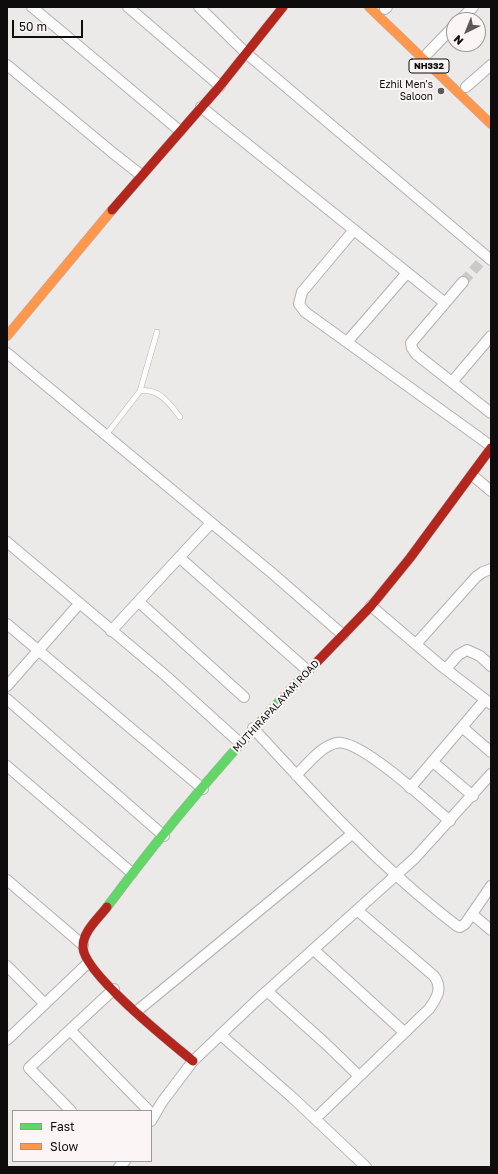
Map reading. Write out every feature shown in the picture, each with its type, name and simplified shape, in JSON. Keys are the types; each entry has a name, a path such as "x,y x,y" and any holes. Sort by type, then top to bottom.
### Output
{"main road":[{"path":"7,336 142,175 220,86 283,7"},
{"name":"NH332","path":"369,7 491,124"},
{"name":"NH332","path":"389,11 428,53 486,106"},
{"name":"MUTHIRAPALAYAM ROAD","path":"83,944 86,934 91,926 132,873 240,743 307,670 371,606 410,558 491,447"},
{"path":"83,944 84,953 88,963 136,1011 193,1061"}],"street":[{"path":"32,7 180,131"},
{"path":"128,7 220,86"},
{"path":"199,7 246,53 491,260"},
{"path":"428,53 446,34"},
{"path":"7,65 113,153 142,175"},
{"path":"466,88 491,65"},
{"path":"201,107 445,303"},
{"path":"354,230 302,292 299,304 305,312 491,447"},
{"path":"347,342 407,273"},
{"path":"464,282 411,343 412,348 416,354 491,414"},
{"path":"452,382 491,336"},
{"path":"7,353 105,436 272,573 342,635"},
{"path":"472,474 491,491"},
{"path":"111,631 211,523"},
{"path":"7,542 166,676 240,743"},
{"path":"180,558 307,670"},
{"path":"416,644 476,577 491,569"},
{"path":"139,602 244,697"},
{"path":"7,686 79,604"},
{"path":"371,606 488,702 462,727 410,788"},
{"path":"7,624 203,789"},
{"path":"446,669 458,655 467,650 480,656 491,666"},
{"path":"7,699 164,836"},
{"path":"462,727 491,752"},
{"path":"253,728 352,834 422,899 457,926 463,926 491,886"},
{"path":"296,775 320,751 338,742 349,744 362,750 450,821"},
{"path":"433,762 473,796"},
{"path":"7,766 132,873"},
{"path":"152,1114 193,1061 267,991 396,876 450,821 491,774"},
{"path":"136,1011 352,834"},
{"path":"7,880 83,944"},
{"path":"315,1119 429,1009 436,998 439,982 434,976 357,910"},
{"path":"472,914 491,930"},
{"path":"314,950 404,1032"},
{"path":"7,1040 88,963"},
{"path":"7,966 45,1004"},
{"path":"70,1110 29,1068 114,989"},
{"path":"267,991 359,1076"},
{"path":"70,1030 146,1110"},
{"path":"221,1035 366,1167"}],"lane":[{"path":"105,436 140,391 157,332"},
{"path":"140,391 149,390 157,393 170,404 180,417"}],"tunnel":[{"path":"463,282 486,256"}],"traffic: fast":[{"path":"107,907 131,875 206,783 259,723 314,665"}],"traffic: slow":[{"path":"369,7 491,124"},
{"path":"7,336 112,210"}],"traffic: jam":[{"path":"112,210 220,86 283,7"},
{"path":"314,665 371,606 410,558 491,448"},
{"path":"107,907 91,926 83,942 83,948 87,960 130,1008 193,1061"}],"place":[{"name":"Ezhil Men's Saloon","path":"441,91"}]}
